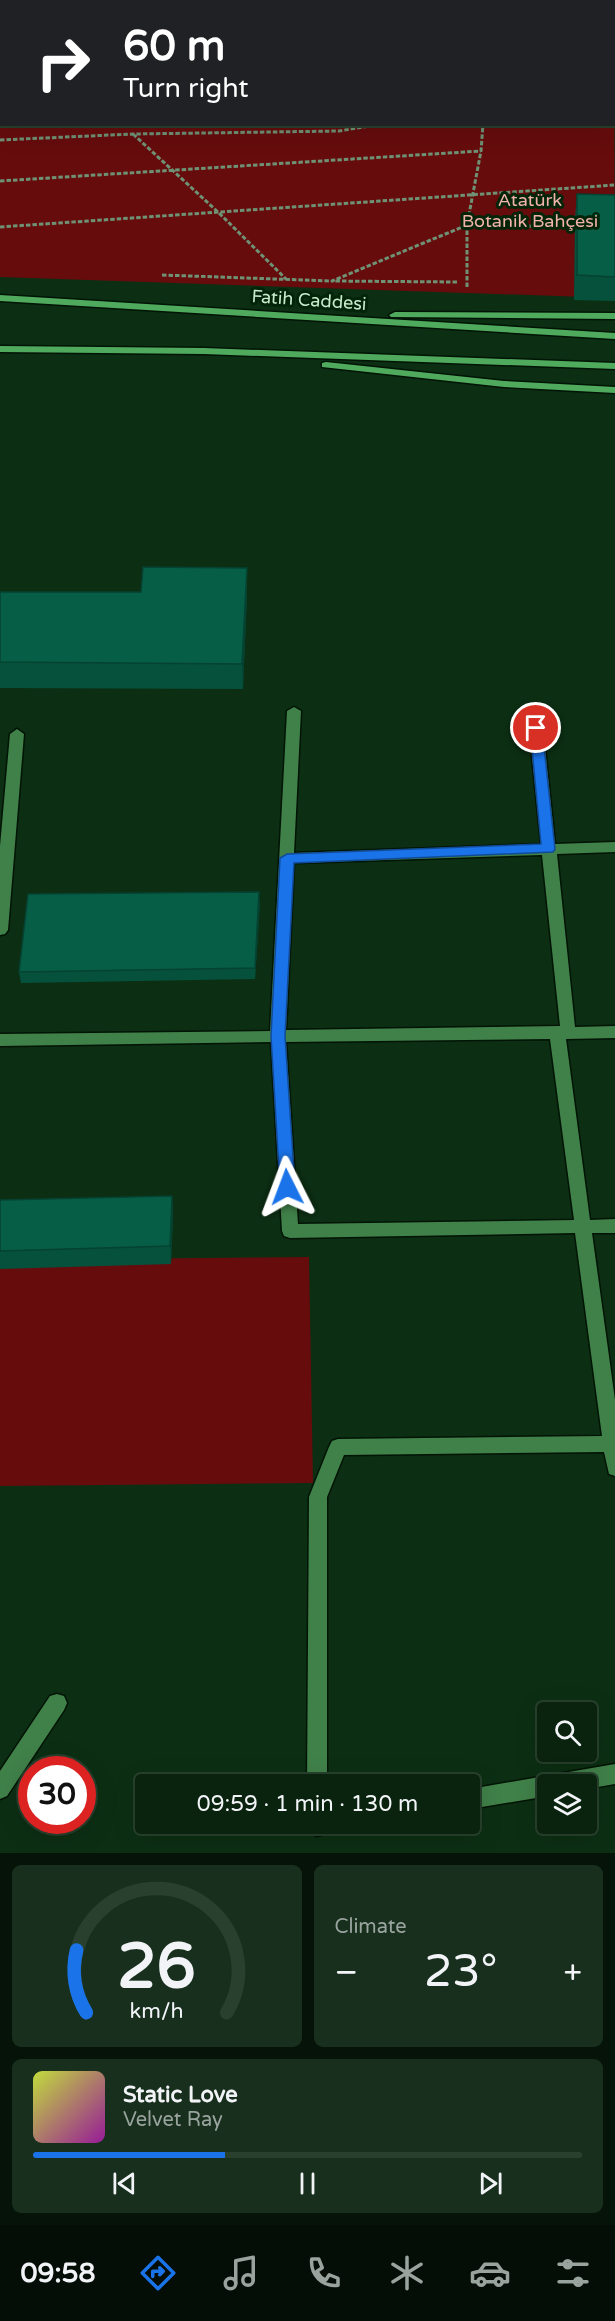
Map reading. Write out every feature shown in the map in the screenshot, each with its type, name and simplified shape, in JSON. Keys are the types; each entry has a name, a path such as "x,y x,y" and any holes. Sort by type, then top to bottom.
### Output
{"main road":[{"name":"Fatih Caddesi","path":"0,298 615,336"},
{"path":"275,316 615,316"},
{"path":"0,349 204,351 615,366"},
{"path":"204,351 504,384 615,390"}],"street":[{"path":"294,711 278,1036 290,1231 615,1226"},
{"path":"536,728 583,1226 615,1468"},
{"path":"0,930 18,734"},
{"path":"287,858 615,847"},
{"path":"0,1040 615,1032"},
{"path":"317,1774 318,1497 338,1448 613,1444"},
{"path":"0,1789 57,1703"},
{"path":"597,1777 615,1774"},
{"path":"480,1797 537,1787"}],"path":[{"path":"0,140 134,134 339,131 370,126"},
{"path":"467,290 468,225 481,151 483,126"},
{"path":"134,134 286,279"},
{"path":"0,180 481,151"},
{"path":"0,227 615,185"},
{"path":"332,281 468,225 581,228"},
{"path":"155,275 332,281 467,282"}],"green space":[{"name":"Atatürk Botanik Bahçesi","path":"0,126 614,126 615,298 0,277"},
{"path":"309,1257 313,1483 0,1486 0,1260"}],"building":[{"path":"577,194 615,195 615,277 577,275"},
{"path":"143,567 247,568 242,664 0,662 0,592 141,592"},
{"path":"259,892 255,968 19,972 28,894"},
{"path":"172,1196 170,1246 0,1251 0,1200"}],"route":[{"path":"287,1187 278,1036 287,858 548,849 536,728"}]}
